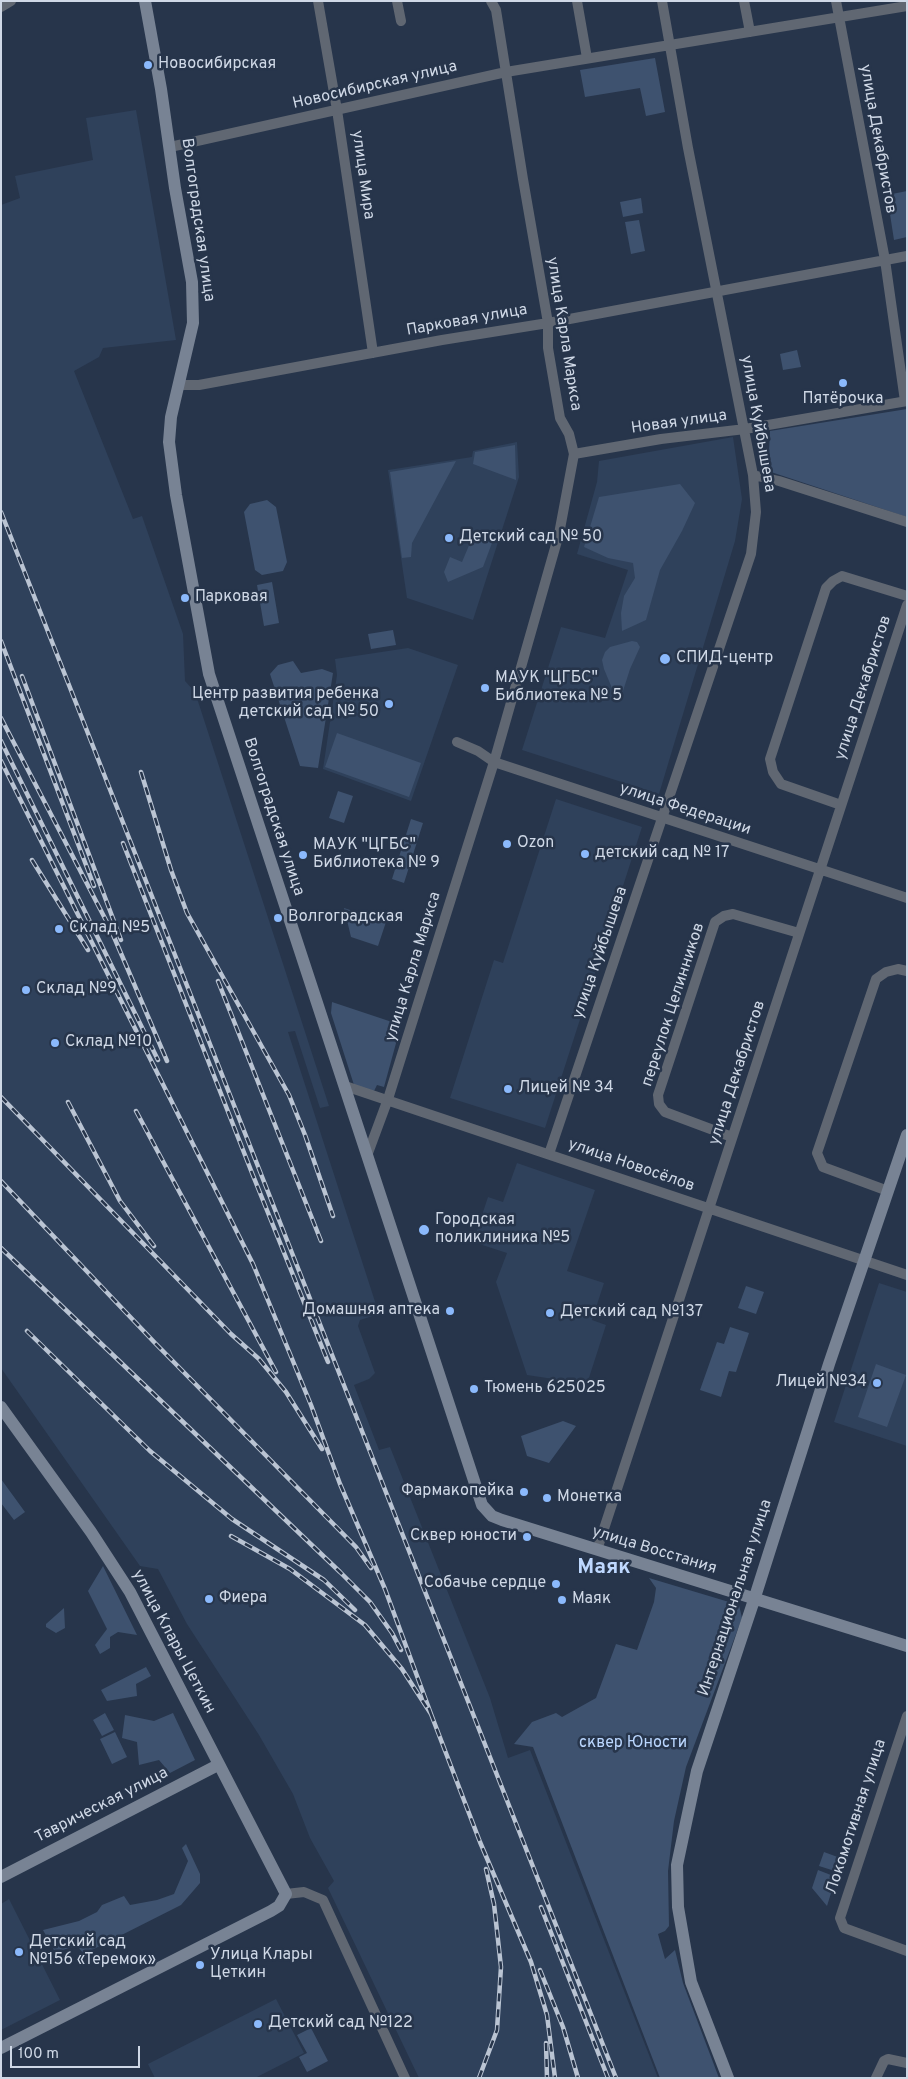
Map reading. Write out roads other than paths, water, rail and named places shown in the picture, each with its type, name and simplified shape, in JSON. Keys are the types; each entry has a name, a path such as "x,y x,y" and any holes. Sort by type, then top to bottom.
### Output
{"street":[{"name":"Волгоградская улица","path":"145,1 192,282 193,323 171,417 169,442 176,495 209,674 368,1153 482,1505"},
{"name":"улица Мира","path":"318,1 337,110 373,353"},
{"path":"397,1 401,20"},
{"name":"улица Карла Маркса","path":"368,1153 388,1099 494,762 559,534 574,454 569,434 560,418 548,348 548,323 496,10 491,1"},
{"path":"577,1 588,58"},
{"name":"улица Куйбышева","path":"549,1154 751,554 756,512 753,475 745,429 716,292 662,1"},
{"path":"744,1 750,32"},
{"name":"улица Декабристов","path":"836,1 885,260 906,401"},
{"name":"Новосибирская улица","path":"170,147 506,72 907,6"},
{"name":"Парковая улица","path":"180,385 198,384 548,323 907,256"},
{"name":"Новая улица","path":"574,454 661,439 745,429 906,401"},
{"path":"753,475 779,481 907,522"},
{"path":"841,805 781,784 773,772 770,759 826,588 842,576 907,596"},
{"name":"улица Декабристов","path":"597,1550 907,605"},
{"name":"улица Федерации","path":"457,742 478,751 494,762 907,898"},
{"name":"переулок Целинников","path":"732,1137 665,1112 659,1104 658,1095 716,922 724,916 733,914 799,933"},
{"path":"888,1190 823,1167 817,1153 876,980 886,972 898,969 907,971"},
{"name":"улица Новосёлов","path":"345,1086 907,1275"},
{"name":"Интернациональная улица","path":"728,2078 691,1982 678,1907 677,1865 696,1771 754,1600 863,1260 907,1134"},
{"name":"улица Клары Цеткин","path":"1,1407 91,1532 130,1592 286,1894"},
{"name":"улица Восстания","path":"482,1505 492,1516 502,1520 754,1600 907,1646"},
{"name":"Локомотивная улица","path":"907,1716 840,1918 844,1928 907,1950"},
{"name":"Таврическая улица","path":"1,1877 218,1765"},
{"path":"1,2048 279,1906 286,1894 304,1892 323,1900 405,2078"},
{"path":"876,2078 884,2061 888,2059 907,2063"}],"railway":[{"path":"1,512 616,2078"},
{"path":"1,641 94,886"},
{"path":"22,676 121,940"},
{"path":"1,718 111,930 167,1061"},
{"path":"1,741 158,1060"},
{"path":"1,761 253,1264 311,1405 340,1484 385,1589 431,1714"},
{"path":"141,772 171,870 187,913 289,1095 333,1216"},
{"path":"123,843 328,1362"},
{"path":"32,860 88,950"},
{"path":"218,981 321,1241"},
{"path":"1,1097 231,1334 259,1359 286,1392 322,1449"},
{"path":"68,1102 120,1201 154,1246"},
{"path":"136,1111 276,1372"},
{"path":"1,1181 155,1343 356,1547 371,1568"},
{"path":"1,1248 370,1602 392,1633 401,1650"},
{"path":"27,1331 150,1451 232,1519 324,1580 355,1610"},
{"path":"231,1536 290,1569 365,1625 402,1669 431,1714 480,1842 531,1962 547,2015 555,2078"},
{"path":"479,2078 497,2030 501,1967 494,1904 486,1869"},
{"path":"541,1907 608,2078"},
{"path":"540,1970 563,2027 578,2078"},
{"path":"546,2043 547,2078"}],"place":[{"name":"Новосибирская","path":"148,65"},
{"name":"Пятёрочка","path":"843,383"},
{"name":"Детский сад № 50","path":"449,538"},
{"name":"Парковая","path":"185,598"},
{"name":"СПИД-центр","path":"665,659"},
{"name":"МАУК \"ЦГБС\" Библиотека № 5","path":"485,688"},
{"name":"Центр развития ребенка детский сад № 50","path":"389,704"},
{"name":"Ozon","path":"507,844"},
{"name":"детский сад № 17","path":"585,854"},
{"name":"МАУК \"ЦГБС\" Библиотека № 9","path":"303,855"},
{"name":"Волгоградская","path":"278,918"},
{"name":"Склад №5","path":"59,929"},
{"name":"Склад №9","path":"26,990"},
{"name":"Склад №10","path":"55,1043"},
{"name":"Лицей № 34","path":"508,1089"},
{"name":"Городская поликлиника №5","path":"424,1230"},
{"name":"Домашняя аптека","path":"450,1311"},
{"name":"Детский сад №137","path":"550,1313"},
{"name":"Лицей №34","path":"877,1383"},
{"name":"Тюмень 625025","path":"474,1389"},
{"name":"Фармакопейка","path":"524,1492"},
{"name":"Монетка","path":"547,1498"},
{"name":"Сквер юности","path":"527,1537"},
{"name":"Собачье сердце","path":"556,1584"},
{"name":"Фиера","path":"209,1599"},
{"name":"Маяк","path":"562,1600"},
{"name":"Детский сад №156 «Теремок»","path":"19,1952"},
{"name":"Улица Клары Цеткин","path":"200,1965"},
{"name":"Детский сад №122","path":"258,2024"}],"district":[{"name":"Маяк","path":"604,1569"}],"park label":[{"name":"сквер Юности","path":"633,1744"}]}
